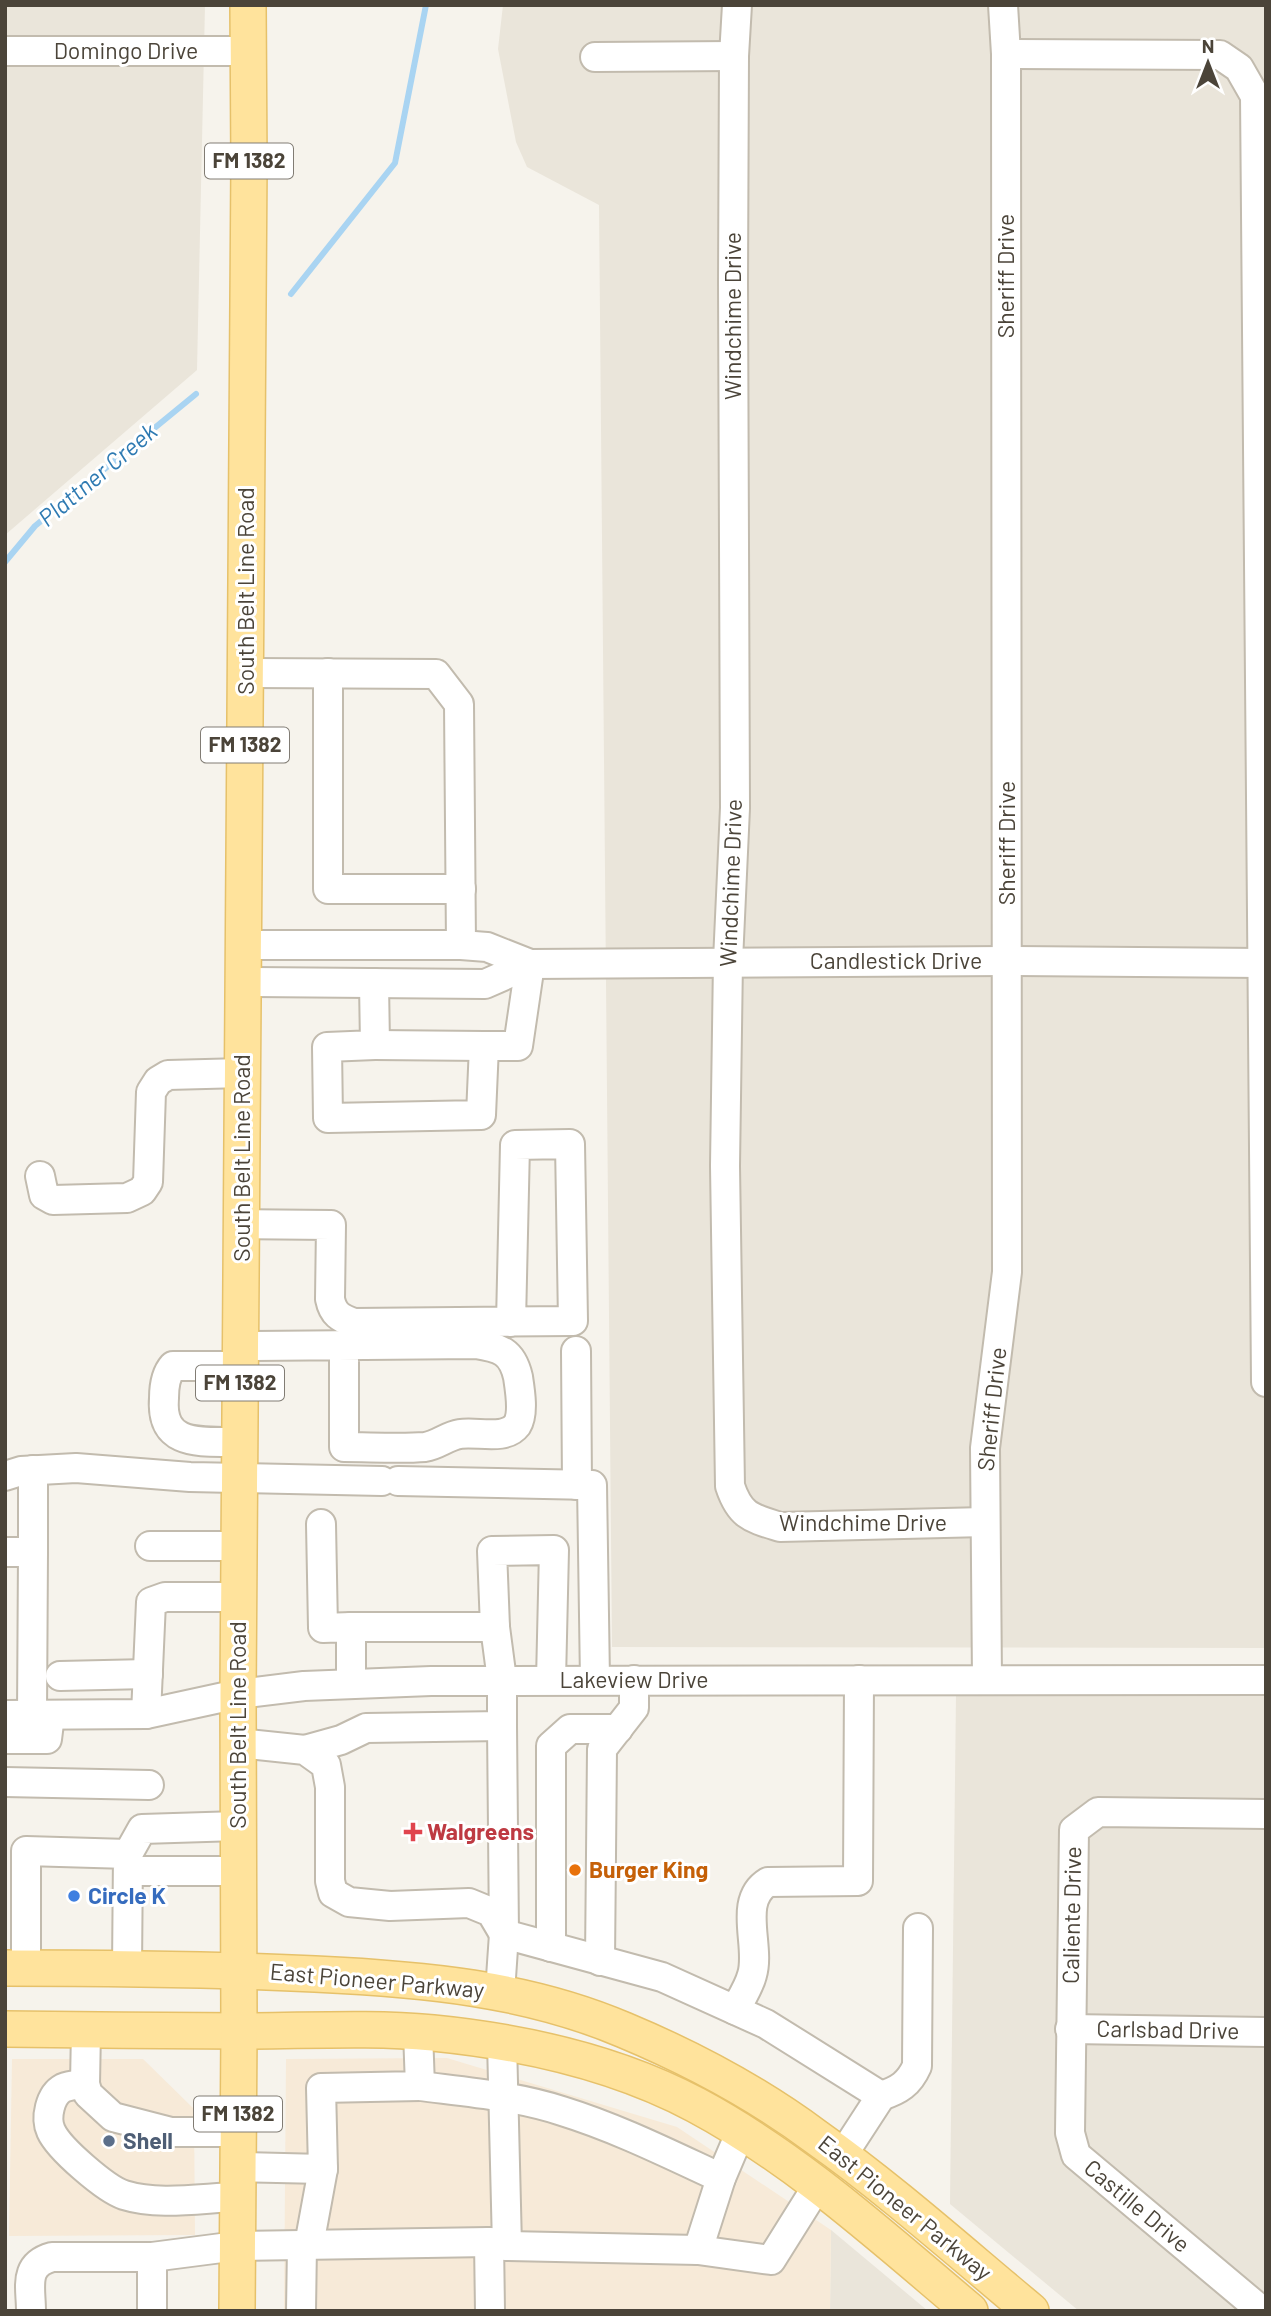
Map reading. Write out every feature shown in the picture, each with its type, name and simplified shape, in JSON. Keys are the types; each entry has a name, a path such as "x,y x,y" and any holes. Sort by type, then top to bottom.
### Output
{"main road":[{"name":"South Belt Line Road","path":"237,2311 248,5"},
{"name":"East Pioneer Parkway","path":"16,1969 238,1970 434,1981 500,1992 623,2029 688,2059 753,2096 842,2155 1031,2311"},
{"name":"East Pioneer Parkway","path":"5,2029 418,2032 502,2042 566,2055 631,2077 694,2104 741,2131 818,2185 970,2311"},
{"path":"818,2185 842,2155"}],"street":[{"name":"Windchime Drive","path":"737,5 734,56 735,808 727,961 725,1166 730,1486 737,1506 751,1518 780,1527 985,1522"},
{"name":"Sheriff Drive","path":"987,1680 985,1448 1007,1272 1006,54 1003,5"},
{"name":"Domingo Drive","path":"5,51 247,51"},
{"path":"1006,54 1220,55 1240,68 1255,96 1266,1382"},
{"path":"595,57 734,56"},
{"path":"245,673 436,674 459,704 461,945"},
{"path":"328,673 328,889 461,889"},
{"name":"Candlestick Drive","path":"244,945 461,945 486,947 530,964 727,961 1262,963"},
{"path":"484,1046 481,1115 328,1118 327,1047 375,1045 518,1046 530,964"},
{"name":"Candlestick Drive","path":"243,982 485,984 530,964"},
{"path":"374,983 375,1045"},
{"path":"40,1176 44,1195 53,1200 112,1199 136,1195 148,1182 151,1092 158,1081 168,1075 243,1073"},
{"path":"242,1224 331,1225 330,1299 333,1311 354,1324 511,1322 573,1321 570,1144 515,1145 511,1322"},
{"path":"240,1442 186,1440 170,1428 164,1418 163,1405 166,1381 173,1366 344,1345 492,1347 512,1358 516,1367 520,1417 515,1427 504,1434 460,1434 426,1447 344,1447 344,1345"},
{"path":"576,1351 577,1485"},
{"path":"5,1476 33,1470 76,1468 190,1477 592,1485 595,1680"},
{"path":"5,1739 47,1740 29,1715 33,1470"},
{"path":"321,1524 323,1628 495,1627"},
{"path":"150,1546 239,1546"},
{"path":"500,1992 504,1934 502,1680 495,1627 492,1550 554,1550 551,1680"},
{"path":"5,1552 33,1552"},
{"path":"146,1714 151,1602 165,1597 239,1597"},
{"path":"351,1627 351,1683"},
{"path":"60,1676 148,1674"},
{"name":"Lakeview Drive","path":"29,1715 146,1714 238,1694 351,1683 502,1680 1266,1680"},
{"path":"600,1961 602,1749 634,1708 635,1680"},
{"path":"735,2010 753,1974 753,1898 761,1887 768,1882 858,1881 859,1680"},
{"path":"238,1743 305,1750 341,1740 366,1728 502,1726"},
{"path":"551,1947 551,1745 570,1729 618,1729"},
{"path":"305,1750 326,1765 330,1787 330,1881 333,1894 349,1902 390,1906 469,1903 491,1912 504,1934 662,1977 766,2024 880,2096"},
{"path":"5,1782 149,1785"},
{"name":"Caliente Drive","path":"1070,2029 1074,1829 1098,1812 1266,1814"},
{"path":"127,1969 128,1862 142,1829 238,1826"},
{"path":"16,1969 26,1852 238,1871"},
{"path":"842,2155 880,2096 897,2091 911,2080 917,2066 918,1928"},
{"name":"Carlsbad Drive","path":"1070,2029 1266,2032"},
{"name":"Castille Drive","path":"1070,2029 1070,2133 1076,2155 1262,2311"},
{"path":"86,2030 85,2084 88,2094 113,2117 171,2132 238,2132"},
{"path":"418,2032 420,2085"},
{"path":"490,2311 498,2244 502,2042"},
{"path":"85,2084 60,2089 54,2096 49,2110 50,2129 56,2139 106,2185 124,2195 155,2200 237,2182 323,2169"},
{"path":"301,2311 306,2245 323,2169 321,2088 420,2085 503,2096 563,2111 640,2141 720,2178"},
{"path":"698,2250 720,2178 741,2131"},
{"path":"31,2311 31,2271 40,2260 52,2257 152,2257 236,2246 498,2244 698,2250 771,2260 818,2185"},
{"path":"152,2257 152,2311"}],"shaded area":[{"path":"5,5 205,5 197,370 5,535"},
{"path":"503,5 1266,5 1266,1648 612,1647 599,205 527,167 516,142 498,49"},
{"path":"956,1694 1266,1695 1266,2311 1079,2311 950,2204"},
{"path":"447,2058 677,2127 831,2230 830,2311 284,2311 286,2059"},
{"path":"12,2059 143,2059 194,2109 195,2235 9,2236"},
{"path":"831,2230 928,2311 830,2311"}],"waterway":[{"name":"Plattner Creek","path":"291,294 395,163 426,5"},
{"name":"Plattner Creek","path":"5,562 35,526 196,394"}],"place":[{"name":"Walgreens","path":"413,1832"},
{"name":"Burger King","path":"575,1870"},
{"name":"Circle K","path":"74,1896"},
{"name":"Shell","path":"109,2141"}]}
